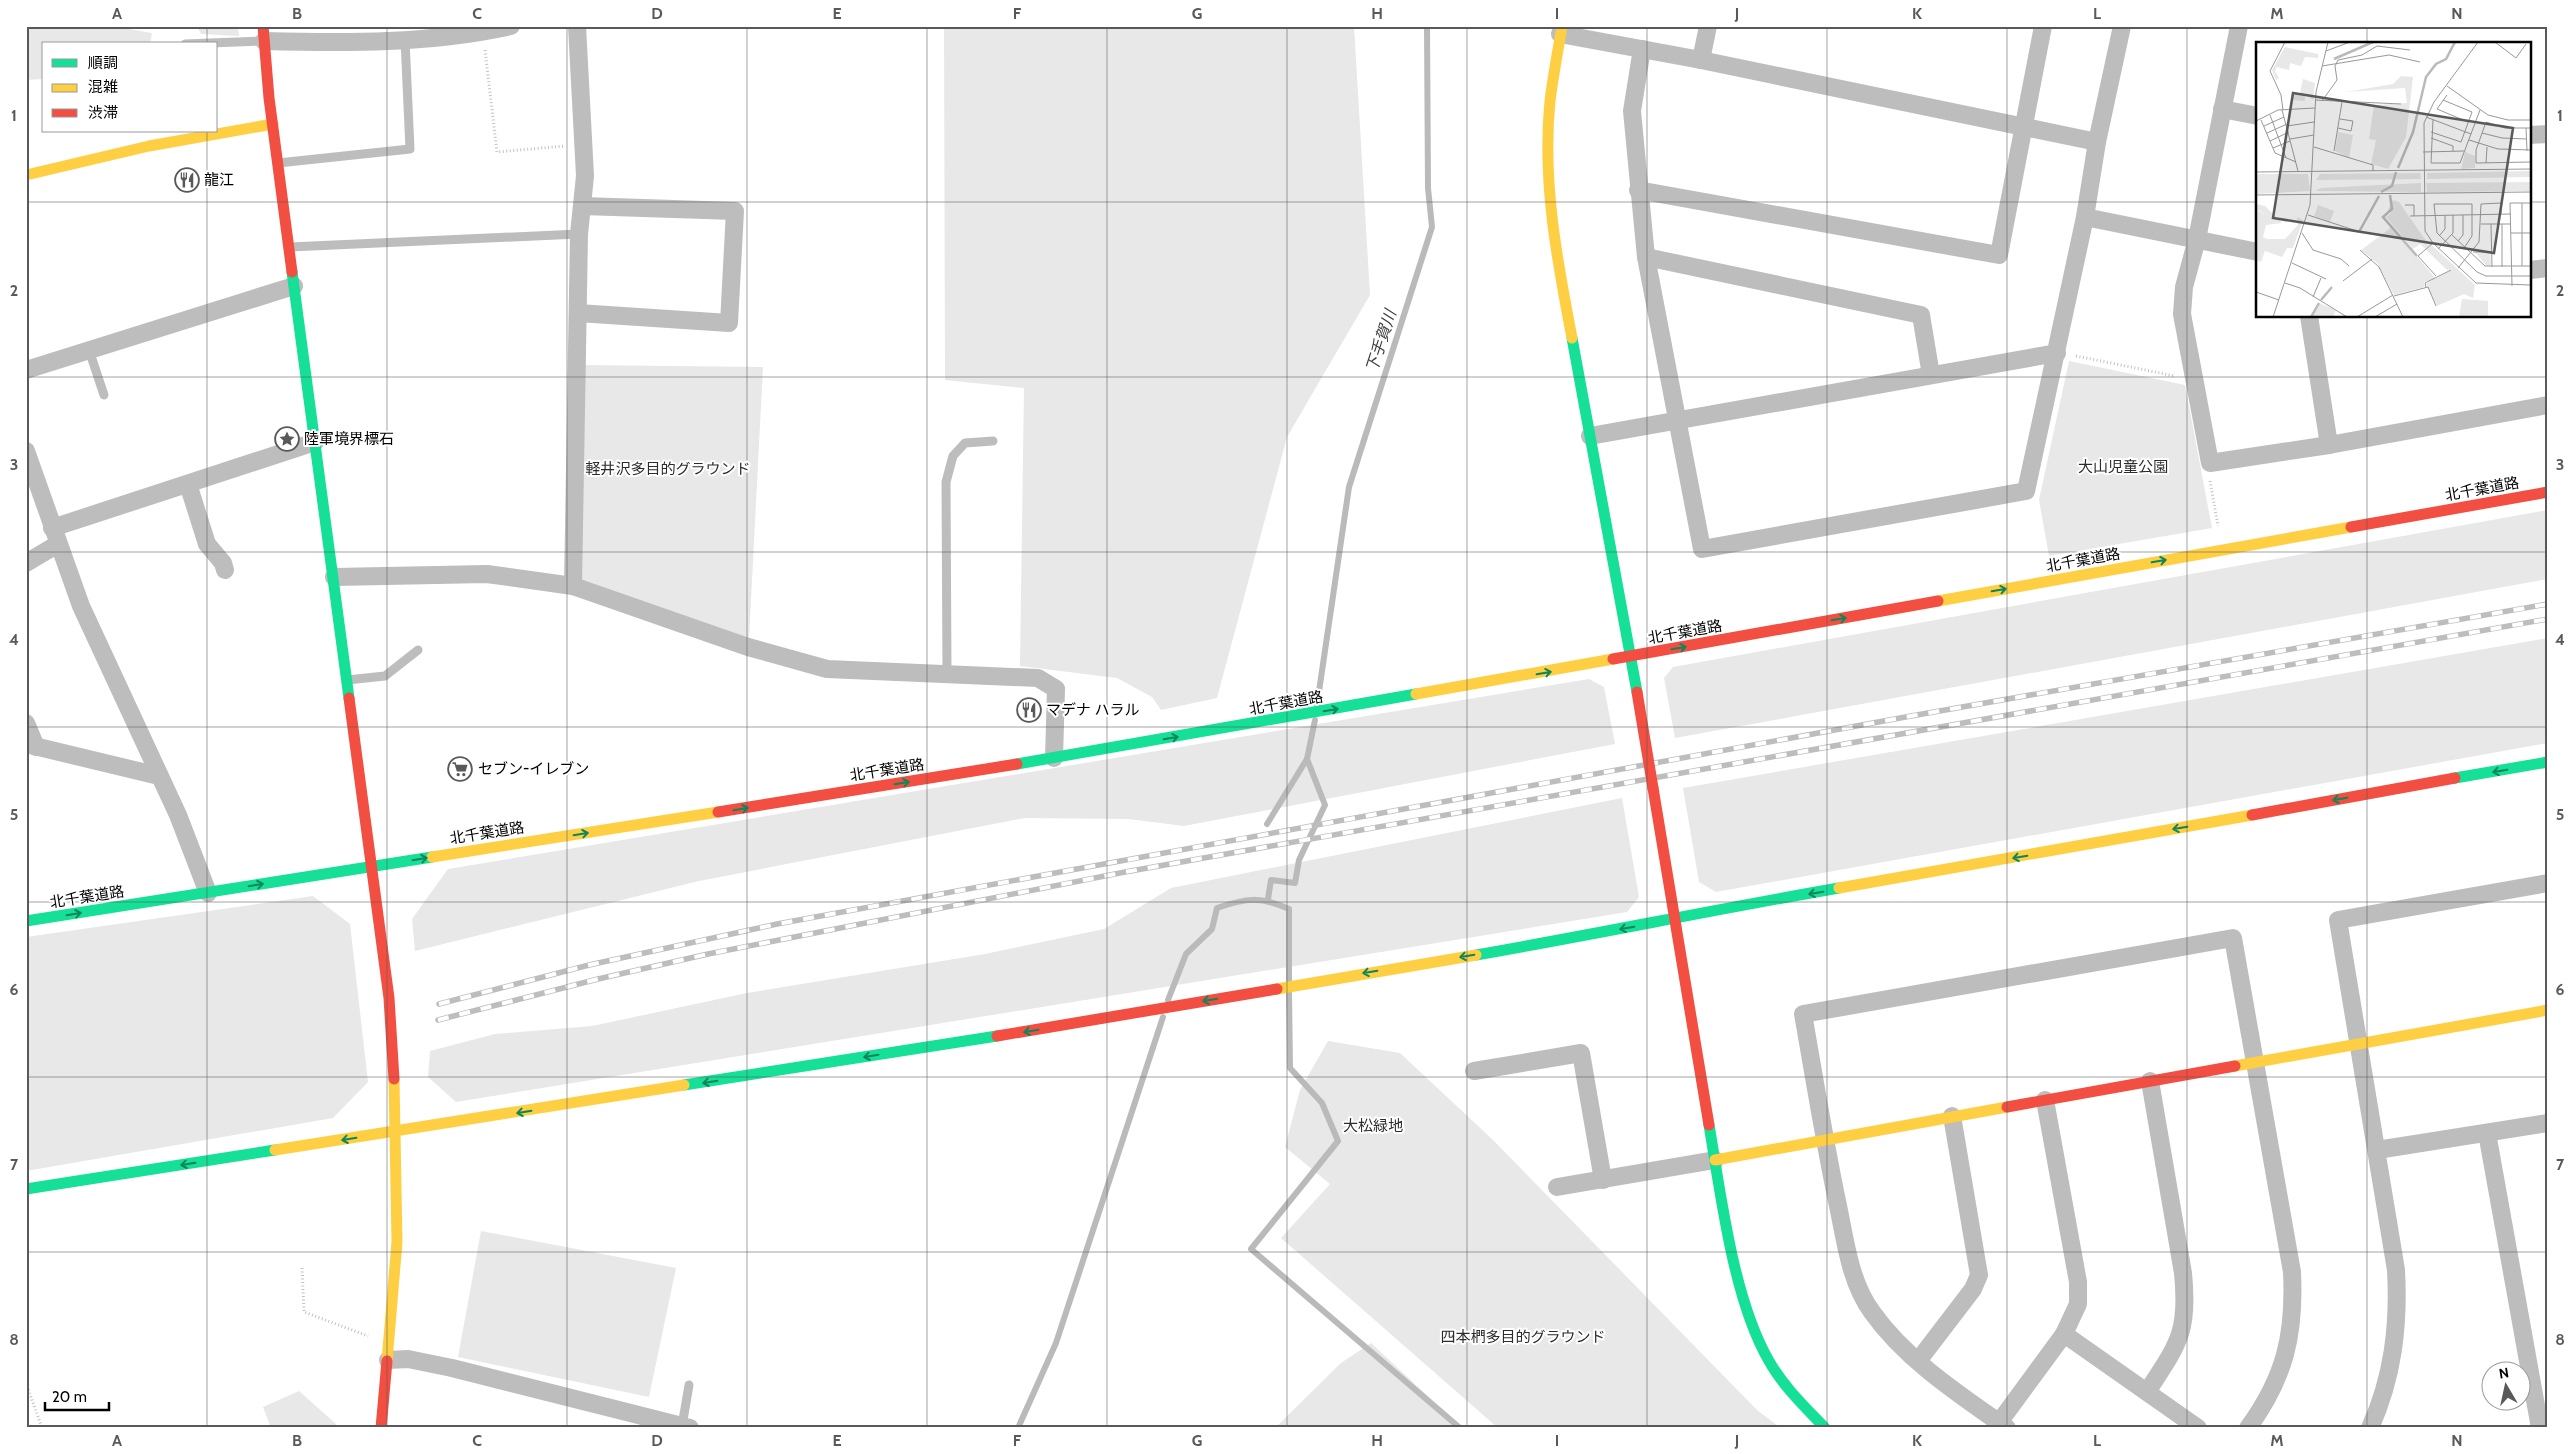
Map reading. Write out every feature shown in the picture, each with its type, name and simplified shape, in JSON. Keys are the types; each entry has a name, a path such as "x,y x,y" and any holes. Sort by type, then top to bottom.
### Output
{"main road":[{"path":"1561,30 1550,101 1549,194 1552,237 1631,656 1715,1160 1738,1279 1756,1331 1769,1361 1795,1397 1825,1428"},
{"path":"263,34 294,286 389,998 397,1132 397,1242 381,1428"},
{"path":"218,131 273,124"},
{"path":"26,175 178,136 210,132"},
{"name":"北千葉道路","path":"26,921 1054,758 1496,682 1631,656 2548,492"},
{"path":"26,1188 397,1132 1080,1023 1675,919 2548,762"},
{"path":"1715,1160 2548,1010"}],"street":[{"path":"263,34 345,34 405,40 483,32 511,26"},
{"path":"573,586 579,234 585,176 577,26"},
{"path":"1700,60 1708,26"},
{"path":"1638,190 2000,255 2043,26"},
{"path":"1642,49 1632,110 1638,190 1646,257 1702,549 2026,491 2062,354 2097,142 2122,26"},
{"path":"2239,26 2197,239 2184,287 2182,314 2210,463 2329,445 2548,404"},
{"path":"1561,30 1642,49 2097,142"},
{"path":"2222,109 2256,116"},
{"path":"2532,135 2548,134"},
{"path":"578,314 729,324 734,211 582,206"},
{"path":"2085,217 2256,252"},
{"path":"1646,257 1921,315 1931,375"},
{"path":"2532,270 2548,268"},
{"path":"26,370 294,286"},
{"path":"2309,318 2329,445"},
{"path":"1590,436 1931,375 2062,354"},
{"path":"26,563 55,536 188,484 315,442"},
{"path":"27,454 81,606 178,815 208,893"},
{"path":"188,484 208,544 223,562 225,570"},
{"path":"334,577 487,574 573,586 748,647 826,669 1038,678 1056,689 1054,758"},
{"path":"26,723 31,745 159,776"},
{"path":"2370,1428 2380,1406 2392,1362 2398,1311 2396,1270 2338,920 2548,884"},
{"path":"2044,1100 2078,1282 2078,1304 2064,1334 2001,1426 1918,1361 1894,1338 1871,1311 1855,1278 1824,1139 1803,1014 2233,938 2253,1064 2292,1272 2293,1304 2281,1370 2268,1400 2248,1428"},
{"path":"1474,1071 1581,1053 1603,1180"},
{"path":"2147,1392 2175,1349 2183,1329 2186,1305 2184,1273 2150,1082"},
{"path":"1918,1361 1973,1289 1979,1275 1952,1116"},
{"path":"2377,1150 2548,1123"},
{"path":"2487,1133 2540,1428"},
{"path":"1557,1187 1715,1160"},
{"path":"2064,1334 2198,1428"},
{"path":"389,1351 408,1359 452,1368 686,1427"}],"lane":[{"path":"201,42 263,34"},
{"path":"278,163 410,149 405,40"},
{"path":"290,247 579,234"},
{"path":"89,350 104,395"},
{"path":"947,674 946,482 953,456 965,443 993,441"},
{"path":"347,680 385,676 418,650"},
{"path":"686,1427 689,1385"}],"path":[{"path":"483,32 496,152 584,145"},
{"path":"2062,354 2194,380"},
{"path":"2210,463 2209,475 2219,534"},
{"path":"302,1268 304,1312 389,1351"},
{"path":"26,1383 42,1428"}],"green space":[{"path":"26,26 130,26 129,29 152,33 150,42 42,42 42,79 26,80"},
{"path":"197,26 238,26 239,36 201,34"},
{"path":"944,26 1354,26 1370,295 1287,437 1217,698 1161,710 1152,697 1117,678 1020,666 1024,388 945,380"},
{"name":"大山児童公園","path":"2069,361 2185,385 2212,528 2049,556 2039,500"},
{"name":"軽井沢多目的グラウンド","path":"582,365 763,367 749,639 581,585"},
{"path":"2548,510 2548,579 1675,738 1664,678 1673,667"},
{"path":"2548,638 2548,743 1716,892 1699,882 1683,788"},
{"path":"1589,679 1604,687 1615,744 1184,826 1128,819 1025,818 699,881 415,951 412,919 448,869"},
{"path":"1622,798 1639,897 1627,912 456,1102 428,1077 430,1051 495,1034 592,1026 747,993 985,954 1104,929 1171,888"},
{"path":"313,896 350,924 368,1082 333,1118 26,1171 26,937"},
{"name":"大松緑地","path":"1328,1041 1400,1053 1493,1140 1757,1410 1781,1428 1498,1428 1281,1238 1330,1184 1285,1147 1300,1090"},
{"path":"481,1231 676,1268 649,1397 458,1357"},
{"path":"1371,1343 1462,1428 1275,1428 1341,1363"},
{"path":"299,1391 336,1424 336,1428 271,1428 263,1407"}],"waterway":[{"name":"下手賀川","path":"1317,705 1349,487 1432,227 1428,188 1427,26"},
{"path":"1267,824 1307,759 1315,720"},
{"path":"1268,899 1271,880 1295,883 1299,860 1325,805 1307,759"},
{"path":"1168,1000 1186,954 1212,929 1217,908 1245,900 1262,900 1289,909 1289,980"},
{"path":"1289,992 1290,1068 1322,1103 1338,1141 1251,1249 1460,1428"},
{"path":"1018,1428 1056,1343 1163,1017"}],"railway":[{"path":"439,1004 589,965 777,924 1911,716 2548,604"},
{"path":"438,1020 598,979 708,954 1125,872 2548,619"}],"traffic: fast":[{"path":"292,272 349,698"},
{"path":"1572,338 1637,692"},
{"path":"1017,764 1416,694"},
{"path":"2455,778 2548,762"},
{"path":"26,921 432,857"},
{"path":"1476,955 1839,888"},
{"path":"684,1085 997,1036"},
{"path":"1709,1125 1730,1246 1746,1308 1769,1361 1795,1396 1825,1428"},
{"path":"26,1189 275,1150"}],"traffic: slow":[{"path":"1562,26 1550,101 1548,161 1549,191 1556,250 1572,338"},
{"path":"26,175 149,146 273,124"},
{"path":"1938,601 2351,527"},
{"path":"1416,694 1613,659"},
{"path":"432,857 718,812"},
{"path":"1839,888 2252,815"},
{"path":"1277,989 1476,955"},
{"path":"2235,1066 2548,1010"},
{"path":"387,1361 397,1242 394,1079"},
{"path":"275,1150 684,1085"},
{"path":"1715,1160 2007,1107"}],"traffic: jam":[{"path":"263,26 269,98 292,272"},
{"path":"2351,527 2548,492"},
{"path":"1613,659 1938,601"},
{"path":"1637,692 1653,788"},
{"path":"349,698 389,998 394,1079"},
{"path":"718,812 1017,764"},
{"path":"2252,815 2455,778"},
{"path":"1653,788 1709,1125"},
{"path":"997,1036 1277,989"},
{"path":"2007,1107 2235,1066"},
{"path":"381,1428 387,1361"}],"place":[{"name":"龍江","path":"187,180"},
{"name":"陸軍境界標石","path":"287,439"},
{"name":"マデナ ハラル","path":"1029,710"},
{"name":"セブン-イレブン","path":"460,769"}],"park label":[{"name":"四本椚多目的グラウンド","path":"1523,1337"}]}
